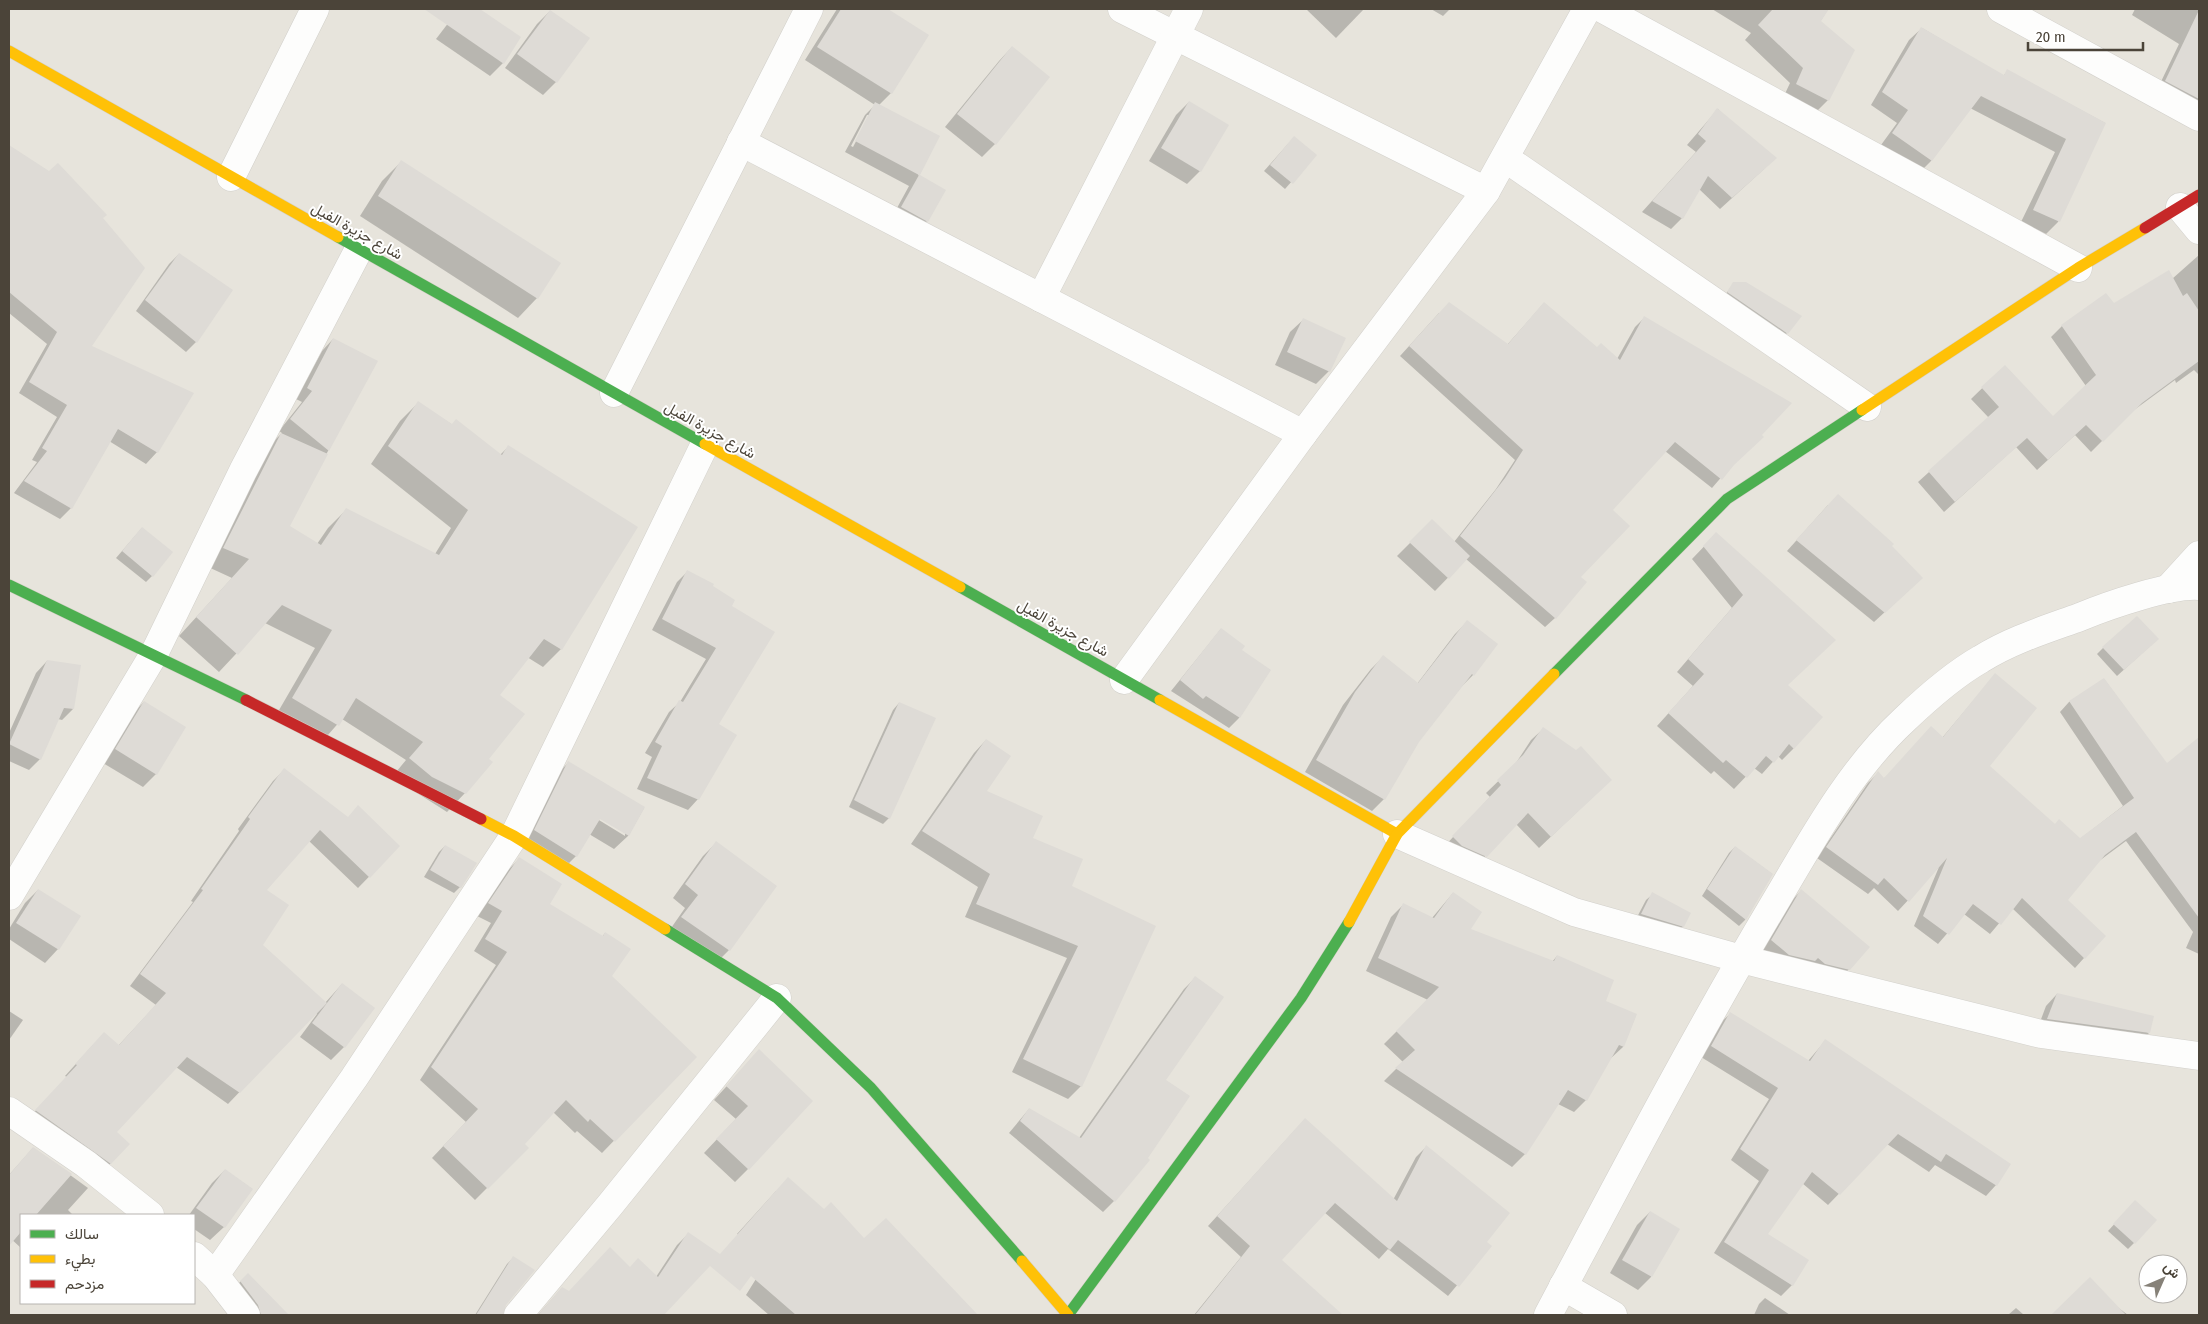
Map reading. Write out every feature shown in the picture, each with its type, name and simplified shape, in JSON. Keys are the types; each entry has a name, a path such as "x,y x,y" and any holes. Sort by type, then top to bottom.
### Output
{"street":[{"path":"231,177 315,9"},
{"path":"614,393 809,9"},
{"path":"1122,9 1486,191"},
{"path":"1041,298 1189,9"},
{"path":"1124,680 1303,434 1486,191 1587,9"},
{"path":"1603,9 2078,268"},
{"path":"2001,9 2199,117"},
{"name":"شارع جزيرة الفيل","path":"9,51 1397,834"},
{"path":"741,142 1303,434"},
{"path":"1505,158 1867,407"},
{"path":"9,585 154,654 514,836 776,998 871,1088 928,1151 1068,1315 1301,998 1352,917 1397,834 1727,499 2078,268 2190,201 2199,230"},
{"path":"9,896 154,654 243,471 359,250"},
{"path":"215,1275 354,1078 514,836 705,444"},
{"path":"2168,589 2199,555"},
{"path":"1548,1315 1741,959 1824,821 1866,760 1903,721 1935,693 1981,659 2022,639 2095,611 2168,589 2199,586"},
{"path":"1397,834 1574,912 1741,959 2041,1034 2199,1056"},
{"path":"518,1315 610,1205 776,998"},
{"path":"9,1111 86,1164 149,1214"},
{"path":"195,1257 215,1275 246,1315"},
{"path":"1563,1286 1614,1315"}],"shaded area":[{"path":"9,9 2199,9 2199,1315 9,1315"}],"building":[{"path":"424,9 480,9 521,37 504,64"},
{"path":"841,9 888,9 929,35 892,94 817,47"},
{"path":"1773,9 1829,9 1821,21 1855,50 1829,101 1796,84 1803,68 1758,25"},
{"path":"550,10 590,38 557,83 517,54"},
{"path":"2199,10 2199,99 2165,81"},
{"path":"1921,27 2004,75 2007,69 2106,123 2060,222 2033,210 2066,139 1981,96 1932,161 1892,133 1908,110 1882,92"},
{"path":"1012,46 1050,77 996,145 957,114"},
{"path":"1189,101 1229,125 1201,172 1161,148"},
{"path":"875,102 940,136 920,175 946,190 928,222 901,207 919,175 855,141"},
{"path":"1717,108 1777,158 1732,198 1708,176 1683,219 1652,201 1706,141 1698,134"},
{"path":"1294,136 1317,155 1293,184 1270,165"},
{"path":"9,145 49,171 58,163 107,215 103,218 145,268 92,346 194,393 158,453 118,429 72,509 24,481 47,451 42,448 67,405 29,382 57,332 9,292"},
{"path":"401,160 561,263 538,299 378,196"},
{"path":"179,253 233,290 197,343 145,300"},
{"path":"2169,270 2183,296 2187,293 2199,311 2199,361 2142,403 2103,442 2086,425 2048,460 2027,438 1955,502 1928,471 1999,407 1981,387 2005,365 2053,416 2096,375 2061,325 2106,293 2114,303"},
{"path":"1733,282 1746,282 1802,316 1788,334 1727,292"},
{"path":"1449,302 1508,344 1544,302 1597,347 1601,343 1620,360 1644,316 1792,403 1762,435 1764,437 1734,465 1722,480 1675,442 1613,510 1630,526 1581,577 1587,582 1556,619 1460,536 1505,478 1523,450 1409,346"},
{"path":"1303,318 1346,338 1330,372 1287,352"},
{"path":"333,338 378,361 329,451 290,419 312,391 307,388"},
{"path":"418,401 452,424 456,419 502,455 508,445 638,527 562,650 544,639 500,695 525,714 489,759 493,762 466,794 432,777 409,758 423,742 356,698 339,726 292,698 332,630 282,605 238,655 196,617 249,559 223,548 281,433 328,454 290,526 321,545 346,508 439,555 468,510 388,446"},
{"path":"1838,494 1894,544 1892,546 1923,578 1885,613 1796,540"},
{"path":"1432,519 1470,556 1449,579 1409,542"},
{"path":"142,527 173,552 153,577 122,551"},
{"path":"1716,532 1836,640 1788,685 1823,717 1794,749 1789,744 1774,763 1766,756 1747,778 1726,760 1723,763 1668,713 1704,674 1688,659 1743,595 1703,546"},
{"path":"687,570 714,584 713,586 735,600 732,606 775,632 719,724 737,735 699,800 647,778 662,746 655,742 679,700 683,702 716,648 662,619"},
{"path":"2137,616 2159,639 2124,670 2102,647"},
{"path":"1467,620 1498,644 1419,742 1385,800 1316,760 1355,692 1383,655 1418,683"},
{"path":"1221,628 1245,646 1242,650 1271,670 1240,718 1206,696 1203,699 1180,680"},
{"path":"47,660 81,665 74,709 64,708 41,760 9,744"},
{"path":"1995,673 2037,708 1990,766 2055,824 2059,819 2080,838 2134,798 2069,701 2104,678 2167,763 2199,737 2199,918 2136,832 2105,855 2068,900 2106,936 2085,959 2022,898 2001,925 1973,904 1949,935 1923,916 1947,858 1909,902 1884,878 1878,885 1826,847 1878,771 1884,778 1931,726 1943,737"},
{"path":"144,701 186,727 157,775 115,749"},
{"path":"899,702 936,718 890,819 854,800"},
{"path":"1543,727 1576,750 1581,746 1612,780 1551,837 1528,813 1487,857 1462,846 1452,836 1501,785 1497,780 1523,755"},
{"path":"986,739 1011,756 987,791 1043,816 1033,838 1083,859 1072,886 1156,926 1082,1087 1023,1059 1078,946 976,904 990,874 922,831"},
{"path":"568,761 645,807 629,836 600,819 577,857 534,830"},
{"path":"284,768 348,817 358,805 400,846 370,878 320,830 267,890 289,905 263,945 327,1003 240,1093 187,1057 117,1132 130,1144 111,1164 35,1110 77,1065 75,1064 104,1032 119,1045 166,993 140,974 203,890 201,889 250,819 248,817"},
{"path":"716,841 777,886 730,951 681,917 698,895 685,884"},
{"path":"445,845 477,863 461,888 430,870"},
{"path":"1735,846 1773,874 1746,920 1707,889"},
{"path":"519,857 562,884 550,904 603,936 605,932 631,949 612,976 697,1057 615,1142 590,1119 588,1122 566,1100 525,1144 529,1148 488,1189 443,1146 478,1109 431,1067 507,952 485,939 502,911 488,903"},
{"path":"38,889 81,916 59,950 16,923"},
{"path":"1801,889 1870,947 1850,970 1825,964 1818,958 1815,961 1789,955 1771,940"},
{"path":"1453,892 1482,912 1471,929 1554,961 1557,955 1614,980 1606,1001 1637,1014 1624,1047 1619,1045 1587,1101 1568,1090 1526,1155 1395,1068 1415,1050 1396,1031 1439,987 1378,958 1403,903 1434,918"},
{"path":"1652,892 1691,913 1684,927 1641,914"},
{"path":"1195,976 1224,997 1166,1080 1190,1096 1148,1158 1150,1160 1115,1202 1020,1121 1029,1108 1081,1138"},
{"path":"342,983 375,1008 345,1048 312,1023"},
{"path":"2057,993 2154,1016 2150,1033 2047,1019"},
{"path":"1730,1012 1810,1061 1825,1039 2011,1164 1997,1186 1946,1154 1941,1162 1898,1134 1840,1195 1812,1172 1768,1234 1809,1260 1793,1286 1724,1242 1769,1170 1740,1149 1778,1088 1711,1046"},
{"path":"759,1049 813,1101 749,1170 716,1139 748,1106 726,1086"},
{"path":"1305,1118 1397,1201 1426,1145 1510,1213 1487,1242 1492,1246 1459,1287 1398,1240 1390,1250 1335,1203 1282,1260 1343,1315 1195,1315 1250,1246 1217,1216"},
{"path":"33,1147 72,1174 37,1214 20,1214 20,1233 9,1246 9,1175"},
{"path":"225,1169 253,1189 225,1228 196,1208"},
{"path":"788,1177 824,1209 831,1202 864,1238 886,1218 978,1315 796,1315 751,1276 740,1291 710,1266 664,1315 538,1315 562,1287 569,1291 610,1247 630,1267 638,1258 658,1277 688,1232 720,1254"},
{"path":"2135,1200 2157,1220 2135,1244 2113,1224"},
{"path":"1650,1211 1680,1229 1652,1277 1622,1260"},
{"path":"513,1256 535,1270 506,1305 503,1315 476,1315"},
{"path":"248,1273 289,1315 261,1315 258,1305 240,1281"},
{"path":"2090,1277 2126,1315 2051,1315"}],"traffic: fast":[{"path":"338,237 705,444"},
{"path":"1554,674 1727,499 1862,410"},
{"path":"9,585 246,700"},
{"path":"960,587 1160,700"},
{"path":"1068,1315 1301,998 1349,922"},
{"path":"665,929 777,998 871,1088 1022,1261"}],"traffic: slow":[{"path":"9,51 338,237"},
{"path":"1862,410 2078,268 2145,228"},
{"path":"705,444 960,587"},
{"path":"1349,922 1397,834 1554,674"},
{"path":"1160,700 1397,834"},
{"path":"481,819 514,836 665,929"},
{"path":"1022,1261 1068,1315"}],"traffic: jam":[{"path":"2145,228 2199,195"},
{"path":"246,700 481,819"}]}
